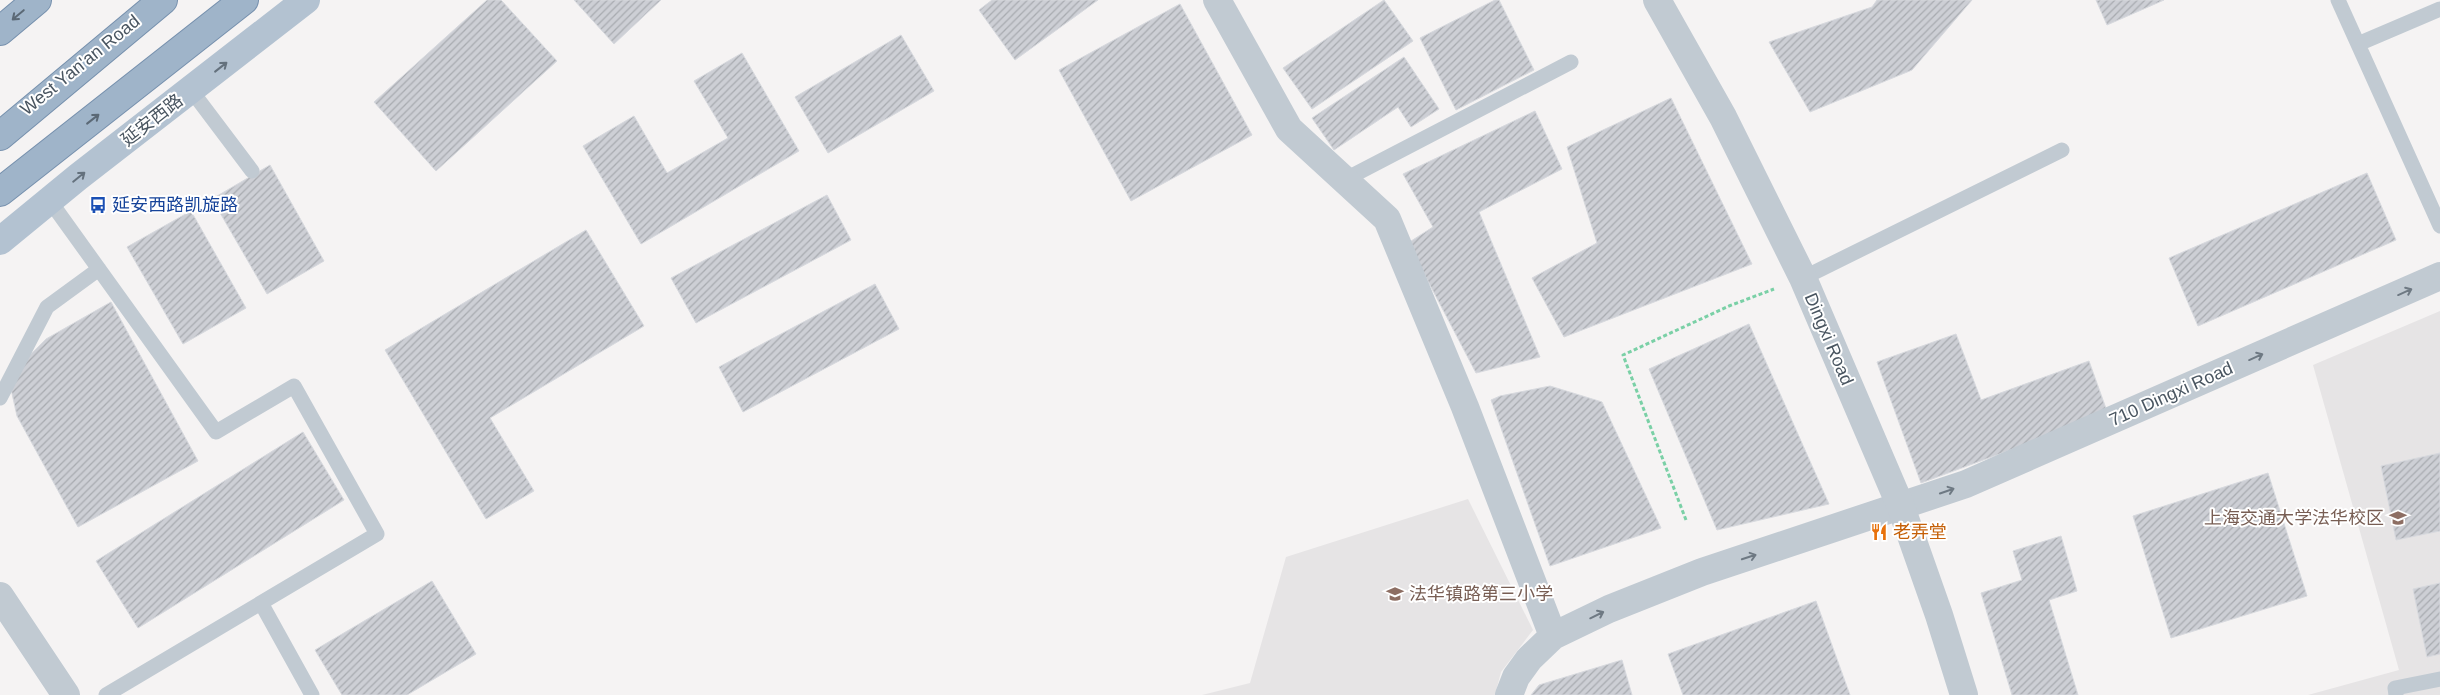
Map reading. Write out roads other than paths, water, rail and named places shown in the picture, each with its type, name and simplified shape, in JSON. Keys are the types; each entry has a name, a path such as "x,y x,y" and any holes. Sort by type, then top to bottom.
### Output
{"highway":[{"path":"0,30 37,0"},
{"path":"0,136 163,0"},
{"path":"0,192 244,0"}],"main road":[{"name":"West Yan'an Road","path":"0,130 159,0"},
{"name":"延安西路","path":"0,241 78,177 306,0"}],"street":[{"path":"1217,0 1288,129 1387,219 1465,407 1553,636"},
{"name":"Dingxi Road","path":"1657,0 1723,117 1803,278 1900,507 1939,614 1964,695"},
{"name":"710 Dingxi Road","path":"1509,695 1516,678 1529,659 1553,636 1609,610 1694,575 1966,484 2440,276"},
{"path":"0,596 66,695"}],"lane":[{"path":"2338,0 2440,226"},
{"path":"2358,44 2440,9"},
{"path":"1344,180 1571,62"},
{"path":"191,90 252,171"},
{"path":"1803,278 2062,150"},
{"path":"50,201 216,432 294,386 377,534 106,695"},
{"path":"0,398 47,307 99,268"},
{"path":"261,603 312,695"},
{"path":"2396,695 2395,688 2440,679"}],"place":[{"name":"延安西路凯旋路","path":"98,205"},
{"name":"上海交通大学法华校区","path":"2398,518"},
{"name":"老弄堂","path":"1879,532"},
{"name":"法华镇路第三小学","path":"1395,594"}]}
